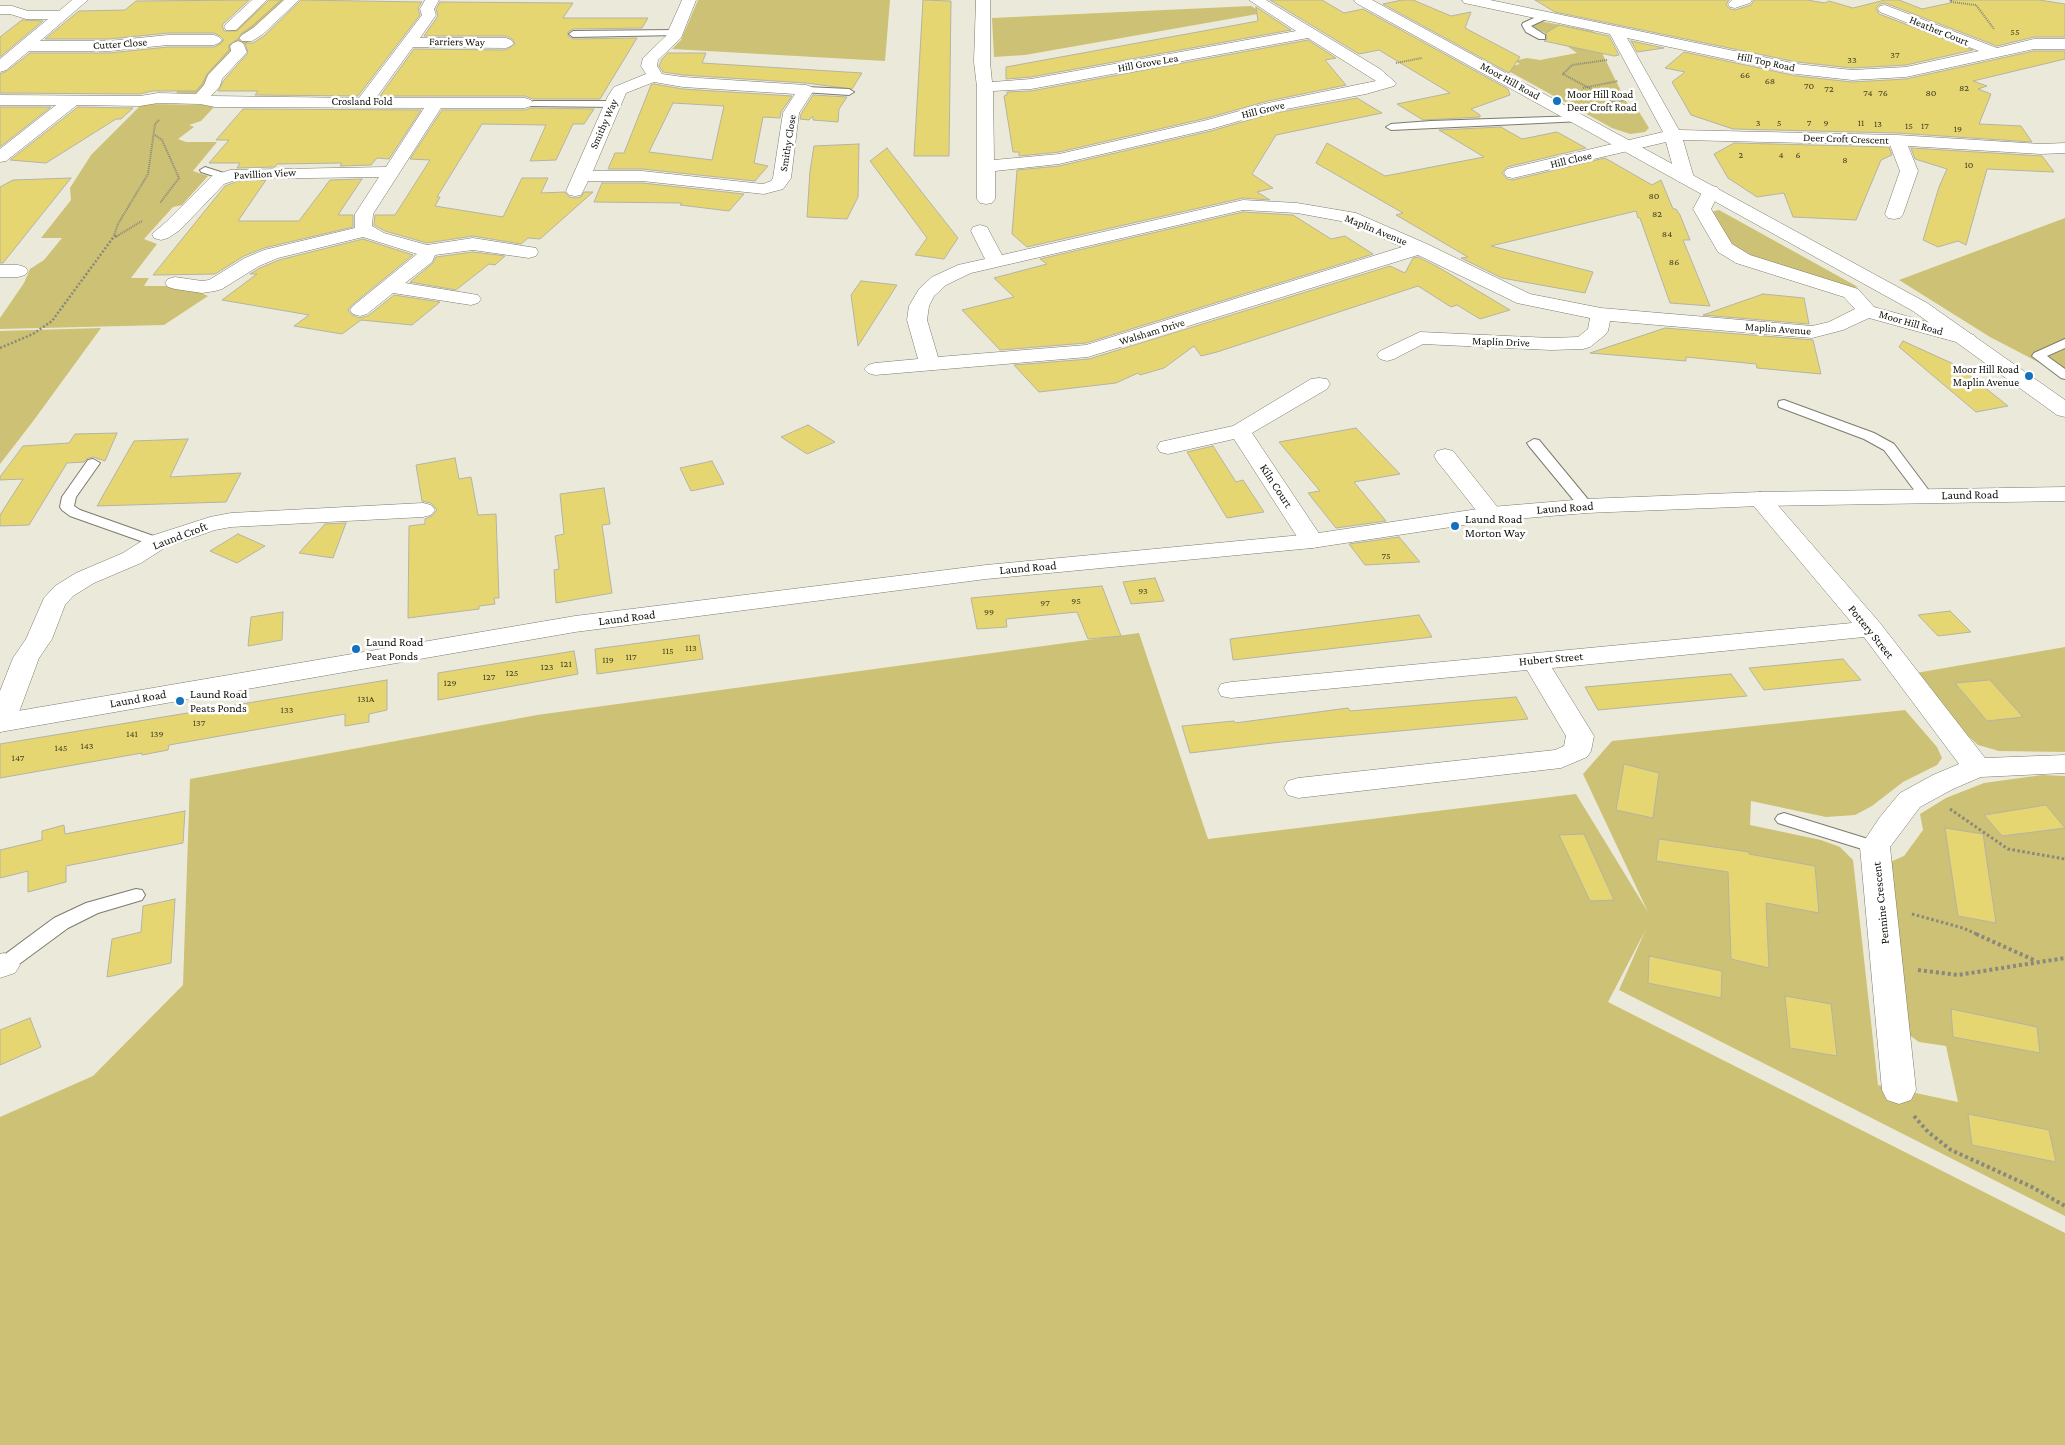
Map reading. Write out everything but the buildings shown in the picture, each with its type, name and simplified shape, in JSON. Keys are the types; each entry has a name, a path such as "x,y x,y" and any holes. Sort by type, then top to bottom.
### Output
{"street":[{"path":"0,67 81,0"},
{"path":"231,27 260,0"},
{"path":"200,98 212,86 214,78 239,52 242,42 258,31 292,0"},
{"name":"Farriers Way","path":"364,102 429,15 427,9 432,0"},
{"path":"688,0 673,38 651,58 649,66 654,72 653,77 683,82 806,90"},
{"path":"984,0 982,62 986,86 986,199"},
{"name":"Hill Grove","path":"986,166 1012,166 1059,159 1212,124 1268,108 1388,83 1368,68 1256,0"},
{"name":"Moor Hill Road","path":"1361,0 1920,307 2065,410"},
{"name":"Hill Top Road","path":"1481,1 1797,69 1852,75 1906,72 2019,46 2065,44"},
{"name":"Heather Court","path":"1884,9 1914,23 1956,36 1994,52"},
{"path":"0,10 12,10 26,15 62,15"},
{"path":"1615,30 1672,134 1685,178"},
{"name":"Hill Grove Lea","path":"986,86 1031,84 1310,33"},
{"name":"Cutter Close","path":"26,46 109,46 168,40 214,40"},
{"name":"Farriers Way","path":"409,42 506,43"},
{"name":"Smithy Way","path":"574,192 612,104 620,90 653,77"},
{"name":"Smithy Close","path":"581,176 642,176 748,189 764,189 777,185 782,178 790,113 806,90"},
{"name":"Crosland Fold","path":"0,100 140,101 158,98 200,98 215,102 529,104"},
{"path":"0,157 72,101"},
{"path":"436,102 364,214 362,226 365,231 377,237 427,251 473,244 529,252"},
{"name":"Deer Croft Crescent","path":"1629,147 1672,134 1897,140 2041,149 2065,148"},
{"path":"1894,214 1909,171 1897,140"},
{"name":"Hill Close","path":"1513,173 1629,147"},
{"name":"Pavillion View","path":"161,234 173,226 218,180 236,174 391,172"},
{"name":"Moor Hill Road","path":"1711,191 1702,209 1725,248 1743,259 1851,293 1867,311 1967,339"},
{"name":"Maplin Avenue","path":"930,365 917,320 919,306 926,293 939,281 965,269 1243,205 1298,208 1333,213 1375,227 1524,299 1602,314 1812,332 1830,328 1867,311"},
{"path":"175,283 202,287 215,285 252,262 271,254 365,231"},
{"path":"980,231 996,262"},
{"name":"Walsham Drive","path":"874,369 1088,351 1420,248"},
{"path":"360,310 425,258 427,251"},
{"path":"390,286 471,299"},
{"name":"Maplin Drive","path":"1387,355 1420,338 1551,344 1583,343 1598,331 1602,314"},
{"path":"1168,447 1240,431 1319,384"},
{"name":"Kiln Court","path":"1240,431 1312,541"},
{"path":"1445,456 1491,514"},
{"name":"Laund Road","path":"0,723 575,624 986,572 1312,541 1491,514 1586,506 1760,500 2065,494"},
{"name":"Pottery Street","path":"1760,500 1870,629 1977,768"},
{"name":"Laund Croft","path":"0,723 26,658 39,639 53,603 64,590 109,567 132,558 157,542 210,524 231,520 423,510"},
{"name":"Hubert Street","path":"1231,690 1870,629"},
{"path":"1298,788 1561,759 1578,751 1580,736 1534,660"},
{"name":"Pennine Crescent","path":"1899,1090 1875,847 1890,824 1910,800 1977,768 2065,764"}],"lane":[{"path":"1542,37 1529,30 1526,25 1545,16"},
{"path":"573,34 675,34"},
{"path":"806,90 849,92"},
{"path":"529,104 612,104"},
{"path":"1391,127 1579,119"},
{"path":"205,170 226,177"},
{"path":"2065,343 2038,356 2065,375"},
{"path":"1784,404 1869,436 1889,446 1926,496"},
{"path":"1534,443 1586,506"},
{"path":"93,463 68,497 67,507 75,513 157,542"},
{"path":"1784,819 1875,847"},
{"path":"2,966 61,923 92,908 136,895"}],"path":[{"path":"1951,0 1951,2 1976,5 1996,32 2019,46"},
{"path":"1368,68 1456,52"},
{"path":"1608,60 1594,60 1572,65 1563,74 1615,102"},
{"path":"1583,88 1618,81"},
{"path":"114,238 118,224 148,174 155,135 155,124 182,98"},
{"path":"1611,103 1627,99"},
{"path":"155,135 162,140 179,178 156,208"},
{"path":"0,348 33,334 52,320 114,238 143,220"},
{"path":"1925,792 2008,849 2065,859"},
{"path":"1882,908 1922,916 1963,928 2036,961"},
{"path":"1888,966 1958,975 2036,961 2065,958"},
{"path":"1899,1090 1910,1111 1922,1125 1952,1150 2032,1187 2065,1206"}],"shaded area":[{"path":"269,0 286,0 252,39 246,44 232,46 231,54 200,93 177,93 176,90 236,25 249,18"},
{"path":"698,0 890,0 885,61 672,49 681,40"},
{"path":"1251,6 1263,13 1025,55 994,57 992,18"},
{"path":"1540,21 1592,31 1603,37 1602,53 1627,103 1636,107 1649,128 1645,132 1630,134 1612,128 1503,68 1520,64 1514,61 1527,58 1540,60 1577,53 1557,39 1531,26"},
{"path":"147,104 216,105 201,121 189,125 194,127 178,139 186,142 217,142 193,171 208,176 182,205 173,207 144,239 157,244 131,278 149,278 144,286 174,286 208,296 164,325 0,329 0,318 24,283 30,269 44,260 62,238 41,238 71,200 70,188 91,155 140,106"},
{"path":"1719,210 1858,287 1850,289 1750,257 1733,247 1711,212"},
{"path":"2065,218 2065,376 1990,337 1899,280"},
{"path":"101,328 34,420 0,464 0,331"},
{"path":"1139,633 1208,839 1576,794 1648,912 1583,774 1612,741 1905,710 1937,747 1942,758 1937,765 1903,782 1872,806 1855,815 1826,817 1751,801 1750,825 1821,840 1840,847 1853,860 1878,1085 1958,1102 1946,1046 1919,1042 1905,1032 1890,862 1904,856 1923,830 1920,814 1946,798 1984,783 2042,775 2065,776 2065,1216 1619,990 1646,929 1608,1002 2065,1233 2065,1445 0,1445 0,1117 93,1076 183,985 190,779 537,715"},
{"path":"2065,647 2065,752 1999,751 1978,745 1965,733 1916,673"}],"place":[{"name":"Moor Hill Road Deer Croft Road","path":"1557,101"},
{"name":"Moor Hill Road Maplin Avenue","path":"2029,376"},
{"name":"Laund Road Morton Way","path":"1455,526"},
{"name":"Laund Road Peat Ponds","path":"356,649"},
{"name":"Laund Road Peats Ponds","path":"180,701"}]}
